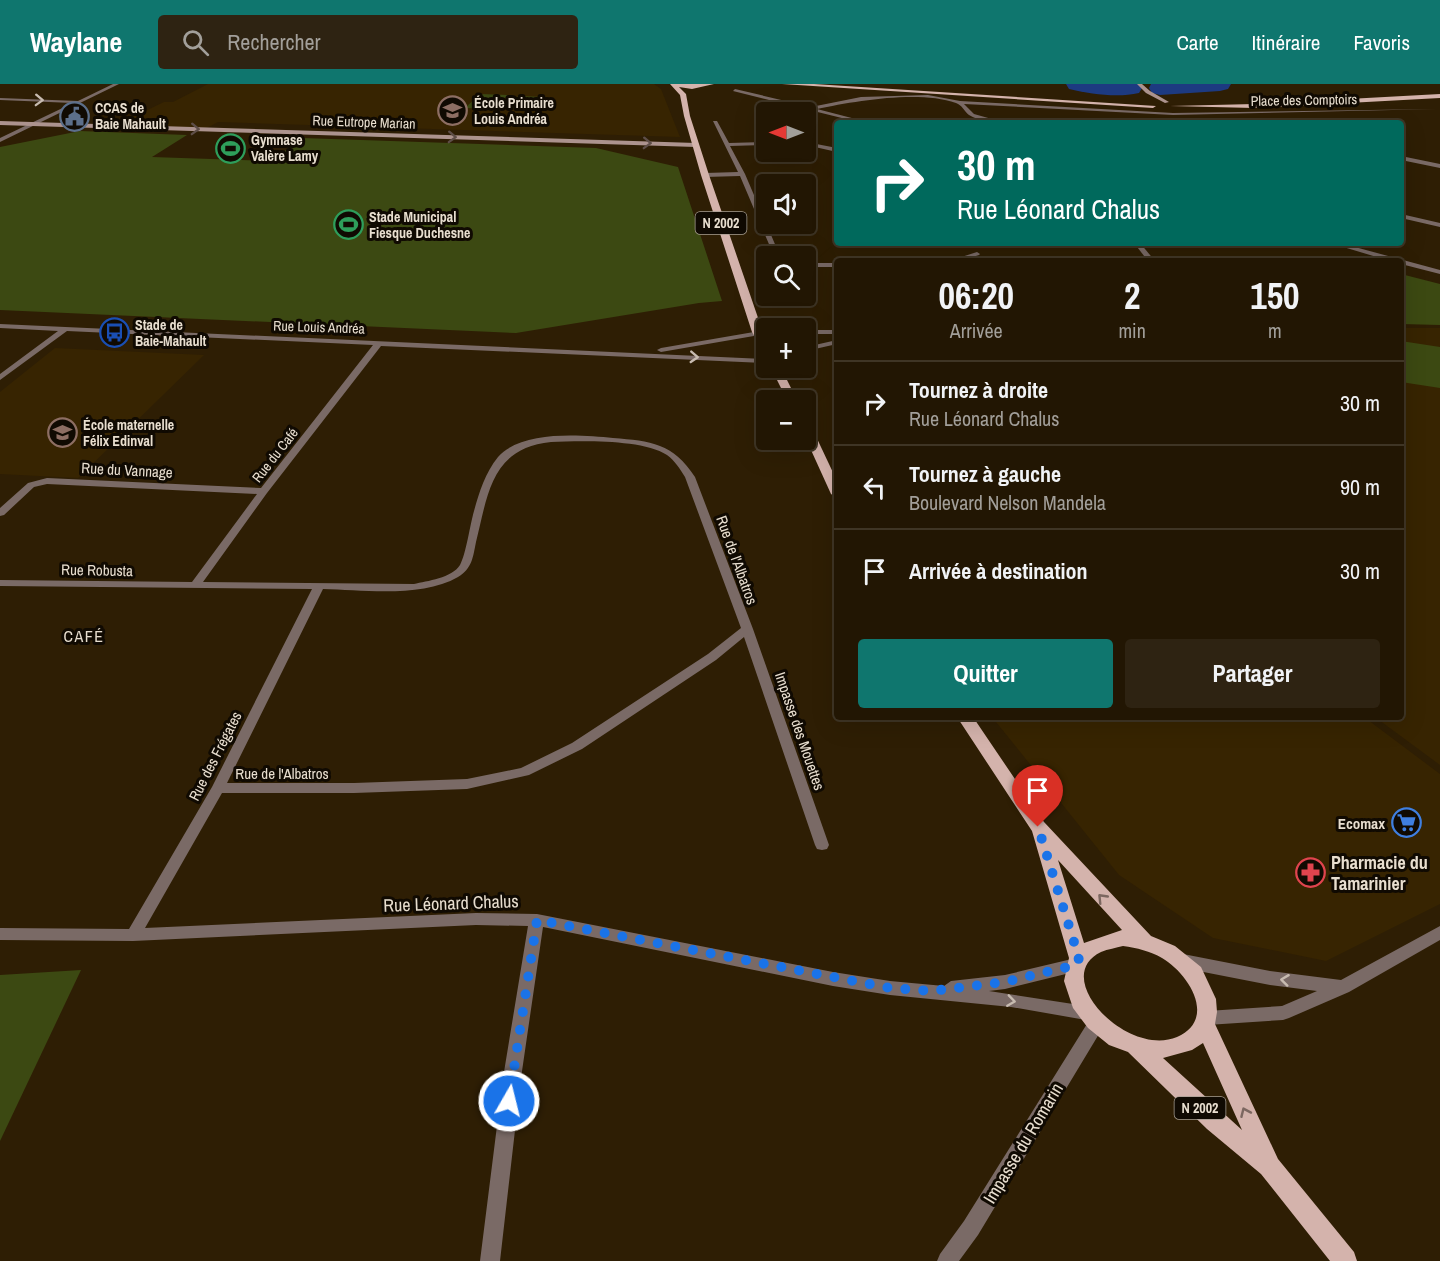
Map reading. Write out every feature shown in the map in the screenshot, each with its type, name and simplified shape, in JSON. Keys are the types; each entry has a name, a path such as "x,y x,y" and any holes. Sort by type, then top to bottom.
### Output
{"main road":[{"path":"671,85 718,84"},
{"path":"785,84 927,94 1153,104 1169,107 1440,96"},
{"path":"671,85 683,94 707,85"},
{"name":"N 2002","path":"683,94 705,175 757,318"},
{"path":"816,449 834,488"},
{"path":"967,720 1038,827 1143,940"},
{"path":"1038,827 1077,961 1074,980 1077,996 1091,1018 1115,1038 1136,1046 1159,1050 1179,1047 1195,1038 1206,1022 1208,1004 1204,989 1195,974 1183,961 1164,948 1143,940 1123,938 1105,940 1089,946 1077,961"},
{"name":"N 2002","path":"1206,1022 1269,1166"},
{"name":"N 2002","path":"1136,1046 1215,1122 1269,1166 1345,1261"}],"street":[{"path":"0,141 117,84"},
{"path":"1139,84 1169,107"},
{"path":"735,90 782,102"},
{"path":"1148,92 1153,104"},
{"path":"816,108 861,98 927,94 960,102 972,115 991,120"},
{"path":"0,99 79,102"},
{"name":"Place des Comptoirs","path":"960,102 1169,107 1281,113 1435,109"},
{"path":"816,110 856,120"},
{"path":"1281,113 1288,118"},
{"path":"715,122 728,145 773,246"},
{"name":"Rue Eutrope Marian","path":"0,123 696,145"},
{"path":"728,145 756,144"},
{"path":"816,146 834,149"},
{"path":"1404,159 1440,166"},
{"path":"705,175 741,174"},
{"path":"1404,217 1440,225"},
{"path":"1140,246 1150,258"},
{"path":"1346,246 1388,258"},
{"path":"963,258 977,254"},
{"path":"1404,262 1440,272"},
{"path":"816,265 834,265"},
{"name":"Rue Louis Andréa","path":"0,326 756,361"},
{"path":"0,378 65,329"},
{"path":"816,332 834,332"},
{"name":"Rue Louis Andréa","path":"636,354 705,344 756,333"},
{"name":"Rue du Café","path":"194,586 264,491 379,343"},
{"path":"816,347 834,343"},
{"name":"Rue de l'Albatros","path":"218,788 354,788 467,784 524,772 577,746 712,657 747,629 687,471 676,457 668,452 635,443 553,440 518,447 501,460 490,478 466,562 461,571 444,579 414,587 318,588"},
{"name":"Rue du Vannage","path":"0,513 32,485 47,481 264,491"},
{"name":"Rue Robusta","path":"0,583 318,588"},
{"name":"Rue des Frégates","path":"133,935 218,788 318,588"},
{"name":"Impasse des Mouettes","path":"747,629 822,844"},
{"name":"Rue Léonard Chalus","path":"0,934 133,935 476,919 537,920 833,979 890,988 932,991 1091,1018"},
{"path":"490,1261 512,1078 537,920"},
{"path":"1206,1022 1283,1013 1343,987 1440,932"},
{"name":"Rue Léonard Chalus","path":"932,991 1005,982 1077,961"},
{"path":"1183,961 1270,978 1343,987"},
{"name":"Impasse du Romarin","path":"947,1261 971,1228 1091,1018"}],"shaded area":[{"name":"École Primaire Louis Andréa","path":"208,84 654,84 661,89 680,137 218,122 205,129 114,126 164,102 173,102"},
{"path":"1404,328 1440,328 1440,765 1379,720 1404,720"},
{"name":"École maternelle Félix Edinval","path":"55,348 204,355 78,478 0,474 0,392"},
{"path":"994,720 1368,720 1440,774 1440,904 1326,961 1213,938 1119,875"}],"green space":[{"path":"480,94 508,95 494,109 465,108"},
{"path":"518,96 544,97 533,110 505,109"},
{"name":"Stade Municipal Fiesque Duchesne","path":"80,131 187,135 152,157 271,161 302,138 596,148 678,167 722,301 516,333 0,310 0,147"},
{"path":"1404,275 1440,284 1440,325 1404,324"},
{"path":"1404,341 1440,347 1440,388 1404,382"},
{"path":"81,970 0,1141 0,975"}],"waterway":[{"path":"1077,84 1093,87 1131,88"},
{"path":"1160,88 1220,84"}],"place":[{"name":"École Primaire Louis Andréa","path":"453,111"},
{"name":"CCAS de Baie Mahault","path":"74,116"},
{"name":"Gymnase Valère Lamy","path":"230,148"},
{"name":"Stade Municipal Fiesque Duchesne","path":"348,225"},
{"name":"Stade de Baie-Mahault","path":"114,333"},
{"name":"École maternelle Félix Edinval","path":"62,433"},
{"name":"Ecomax","path":"1406,823"},
{"name":"Pharmacie du Tamarinier","path":"1310,872"}],"district":[{"name":"CAFÉ","path":"84,636"}],"route":[{"path":"509,1101 537,920 833,979 890,988 932,991 1005,982 1076,965 1079,958 1038,827"}]}
